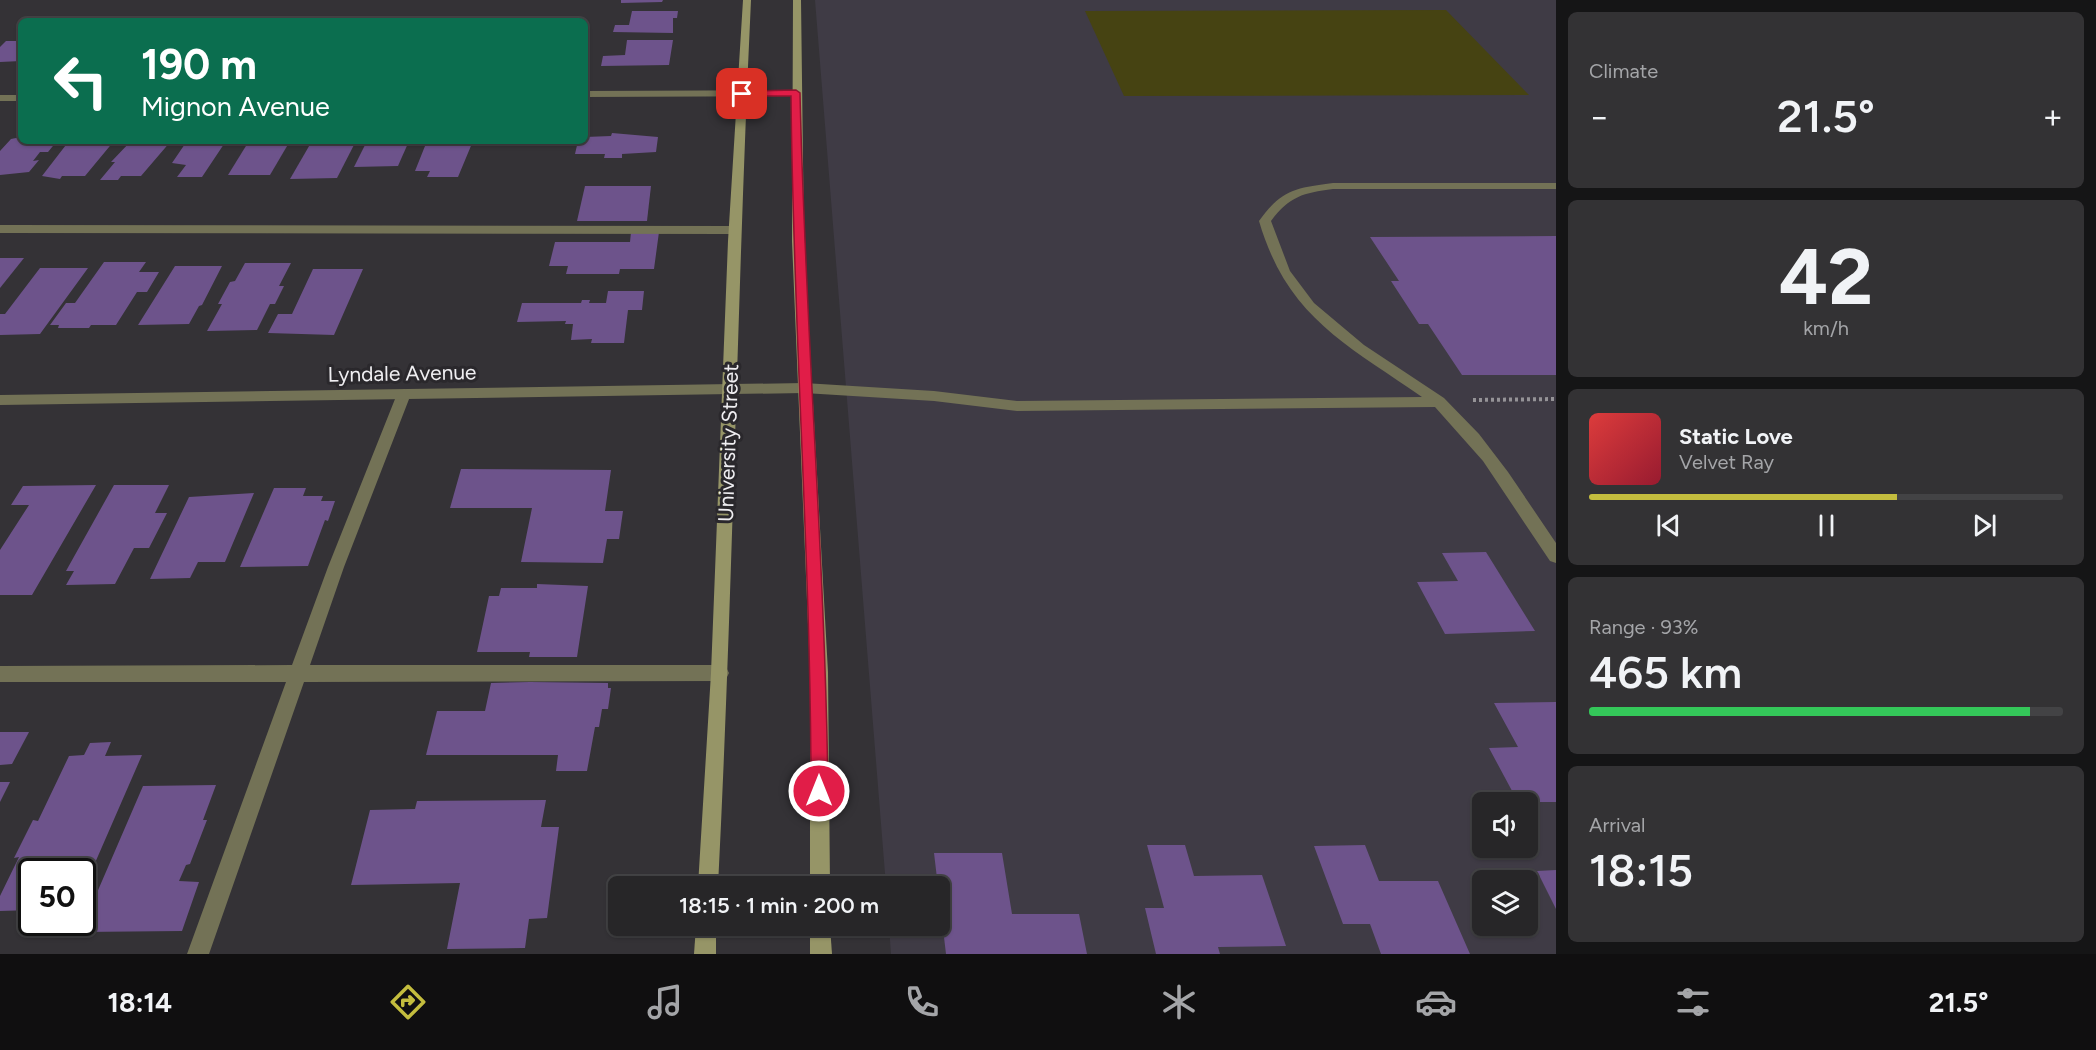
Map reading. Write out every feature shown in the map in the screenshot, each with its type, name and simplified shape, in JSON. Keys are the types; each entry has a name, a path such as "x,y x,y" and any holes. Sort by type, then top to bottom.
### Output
{"main road":[{"name":"University Street","path":"709,876 720,673 735,230 747,0"},
{"path":"797,0 798,230 819,672 820,876"},
{"path":"705,954 706,936"},
{"path":"820,936 821,954"}],"street":[{"path":"588,94 796,93"},
{"path":"0,98 18,98"},
{"path":"1556,186 1333,186 1303,190 1280,201 1266,221 1275,253 1293,285 1322,319 1359,348 1439,402 1494,462 1556,556"},
{"path":"0,229 735,230"},
{"name":"Lyndale Avenue","path":"0,400 804,388 934,396 1017,406 1439,402"},
{"path":"198,954 336,567 404,394"},
{"path":"0,674 720,673"}],"path":[{"path":"1473,400 1556,399"}],"shaded area":[{"path":"815,0 1556,0 1556,954 891,954 890,936 950,936 950,876 885,876"},
{"path":"1446,10 1529,95 1124,96 1085,11"}],"building":[{"path":"621,0 663,0 662,2 621,3"},
{"path":"632,11 678,11 677,18 673,18 673,33 613,32 615,25 629,25"},
{"path":"627,40 673,40 669,65 601,66 603,56 625,55"},
{"path":"6,41 18,41 18,61 0,62 0,47"},
{"path":"612,133 658,137 656,152 622,154 622,158 604,158 605,154 575,154 577,144 588,144 588,137 611,136"},
{"path":"18,138 18,144 55,144 48,152 40,152 33,161 39,160 29,172 0,175 0,151 11,139"},
{"path":"67,144 112,144 85,176 62,176 60,179 42,176"},
{"path":"128,144 168,144 141,176 121,176 118,180 100,180 115,162 111,162"},
{"path":"185,144 224,144 202,177 177,177 186,165 172,163"},
{"path":"247,144 288,144 270,175 228,175"},
{"path":"310,144 354,144 337,178 290,179"},
{"path":"366,144 408,144 398,166 354,167"},
{"path":"426,144 472,144 458,177 427,177 430,171 415,171"},
{"path":"585,186 651,186 647,221 577,221"},
{"path":"631,232 659,232 654,269 620,269 619,274 566,274 568,266 549,266 555,242 630,242"},
{"path":"1556,236 1556,375 1462,375 1428,324 1419,324 1391,281 1399,281 1370,237"},
{"path":"0,258 24,258 0,288"},
{"path":"104,262 146,262 139,272 159,272 147,292 137,292 116,325 58,328 59,325 50,325 66,303 75,303"},
{"path":"245,263 291,263 279,286 284,286 275,304 270,304 257,330 207,331 222,304 218,304 230,282 235,281"},
{"path":"175,266 222,266 202,305 199,306 189,324 138,325"},
{"path":"40,268 88,268 40,334 0,335 0,314 5,314"},
{"path":"313,269 363,269 334,335 268,333 278,314 292,314"},
{"path":"608,291 644,291 642,310 628,310 624,343 591,343 592,339 571,340 573,324 565,324 566,321 517,322 522,303 581,303 582,300 590,300 589,303 606,303"},
{"path":"461,469 611,470 605,511 623,511 619,539 607,539 603,563 521,562 532,508 450,508"},
{"path":"96,485 32,595 0,595 0,550 29,505 11,505 23,486"},
{"path":"114,485 169,485 155,513 167,513 149,548 134,548 115,584 66,585 74,571 66,571"},
{"path":"274,488 306,488 303,496 323,496 321,501 335,501 328,521 325,520 308,566 240,567"},
{"path":"254,493 225,562 198,562 190,578 150,579 189,497"},
{"path":"1486,552 1535,631 1445,634 1417,582 1458,581 1442,553"},
{"path":"537,584 588,586 577,657 529,657 530,652 477,652 489,596 499,596 501,588 537,588"},
{"path":"491,683 608,683 608,688 611,688 608,709 602,709 599,727 595,727 587,771 556,771 558,755 426,755 437,711 485,711"},
{"path":"1556,702 1556,802 1538,802 1538,792 1513,792 1489,748 1518,747 1494,703"},
{"path":"0,732 29,732 12,764 0,765"},
{"path":"111,742 105,756 142,755 96,861 96,858 14,858 33,820 38,821 69,756 84,755 90,743"},
{"path":"0,782 10,782 0,802"},
{"path":"216,785 203,820 207,820 190,864 186,865 179,881 199,882 182,931 96,932 96,895 143,786"},
{"path":"546,800 541,827 559,827 547,918 529,919 525,948 447,949 460,883 351,885 370,810 415,809 417,801"},
{"path":"1147,845 1185,845 1194,876 1262,875 1286,946 1218,947 1220,954 1156,954 1145,908 1164,908"},
{"path":"1365,845 1379,881 1438,881 1470,954 1381,954 1370,924 1343,924 1314,846"},
{"path":"934,853 1002,853 1012,914 1079,914 1087,954 946,954 944,936 950,936 950,876 937,876"},
{"path":"18,859 18,910 0,911 0,896"},
{"path":"1556,870 1556,909 1538,873 1538,871"}],"route":[{"path":"742,94 796,93 798,241 819,672 819,791"}]}
